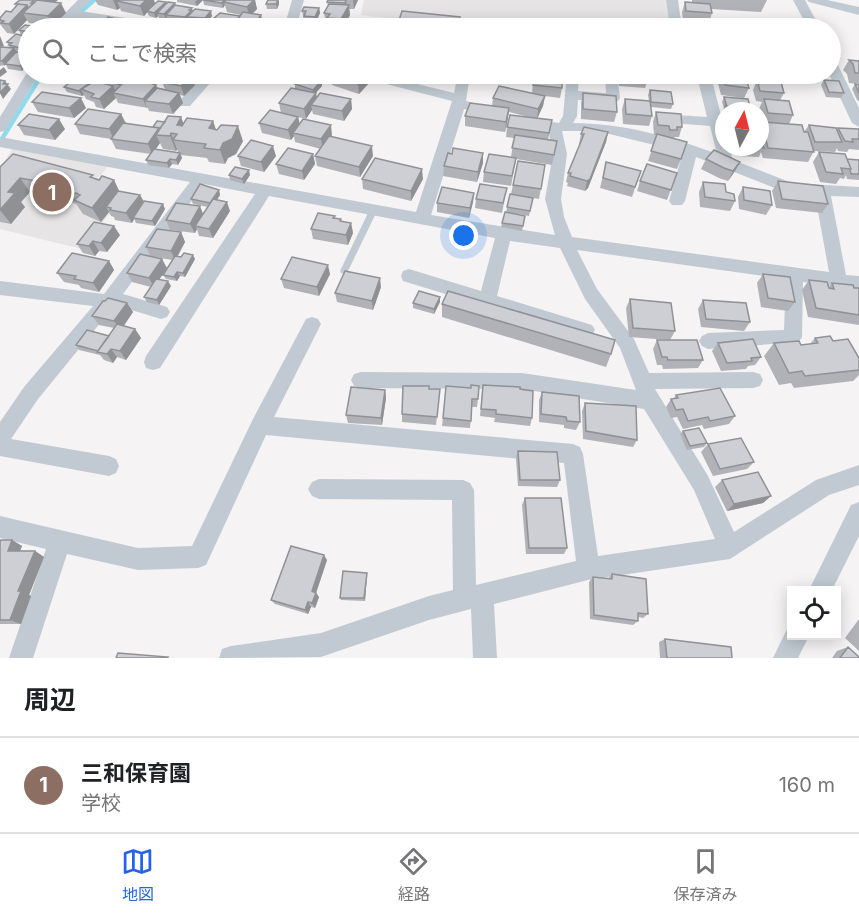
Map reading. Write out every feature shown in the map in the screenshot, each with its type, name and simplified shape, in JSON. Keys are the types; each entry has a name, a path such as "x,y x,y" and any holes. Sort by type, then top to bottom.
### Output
{"street":[{"path":"71,18 85,0"},
{"path":"293,18 298,0"},
{"path":"672,0 675,18"},
{"path":"799,0 809,18"},
{"path":"813,0 859,11"},
{"path":"75,14 111,18"},
{"path":"841,64 850,66"},
{"path":"0,128 27,84"},
{"path":"185,103 203,84"},
{"path":"399,84 512,117"},
{"path":"421,220 463,84"},
{"path":"572,84 570,116 559,127 560,154 553,199 556,217 566,244 591,294 628,344 650,401 701,483 730,548"},
{"path":"571,95 613,98 612,84"},
{"path":"706,84 715,118"},
{"path":"841,84 859,123"},
{"path":"660,118 715,122"},
{"path":"533,122 559,127 597,127 657,140 691,150 790,188 859,192"},
{"path":"3,143 504,234 859,283"},
{"path":"676,201 691,150"},
{"path":"724,156 726,163"},
{"path":"0,440 31,393 110,299 200,179"},
{"path":"822,190 839,280"},
{"path":"153,362 266,191"},
{"path":"486,300 504,234"},
{"path":"708,341 793,337 795,274"},
{"path":"409,276 586,330"},
{"path":"0,288 110,299 161,312"},
{"path":"0,527 138,559 198,557 260,425 312,324"},
{"path":"362,380 522,381 650,401"},
{"path":"642,381 753,380"},
{"path":"260,425 573,454 588,569"},
{"path":"0,447 109,466"},
{"path":"231,658 321,645 429,608 588,569 730,548 823,487 859,475"},
{"path":"319,489 463,490 474,597 484,658"},
{"path":"822,586 859,513"},
{"path":"21,658 60,541"},
{"path":"785,658 794,640"}],"lane":[{"path":"344,271 373,211"}],"shaded area":[{"path":"364,0 666,0 669,18 385,18 361,15"},
{"path":"12,149 108,166 93,185 125,194 82,249 0,229 0,169"}],"building":[{"path":"20,0 34,0 31,3 34,3 28,8 27,5 15,4"},
{"path":"37,0 61,3 48,16 23,13"},
{"path":"118,0 146,0 140,6"},
{"path":"203,0 224,0 222,3"},
{"path":"226,0 254,0 247,7 224,2"},
{"path":"268,0 278,0 276,4 266,4"},
{"path":"328,0 346,0 345,3 327,2"},
{"path":"158,1 166,2 154,13 147,11"},
{"path":"168,2 175,3 164,14 157,13"},
{"path":"685,2 710,4 712,13 686,11"},
{"path":"18,4 27,5 9,24 1,23 4,21 0,18 6,11 11,12"},
{"path":"329,4 349,5 342,18 327,18 330,14 324,13"},
{"path":"175,5 192,8 185,17 166,15"},
{"path":"304,7 319,8 315,17 304,16 306,11 302,11"},
{"path":"195,9 211,11 205,18 187,17"},
{"path":"402,11 460,17 460,18 400,18"},
{"path":"243,12 261,15 259,18 238,18"},
{"path":"220,13 240,16 239,18 214,18"},
{"path":"16,34 18,34 18,47 7,42"},
{"path":"0,48 14,48 0,61"},
{"path":"16,52 18,52 18,66 5,64"},
{"path":"849,60 859,61 859,73 855,73 853,64"},
{"path":"0,80 5,81 3,84 8,84 0,93"},
{"path":"68,84 88,84 79,91 64,87"},
{"path":"90,84 113,86 99,99 91,97 94,94 81,89"},
{"path":"122,84 156,85 143,99 113,93"},
{"path":"295,84 318,84 313,90"},
{"path":"562,84 562,88 533,85"},
{"path":"748,84 749,88 725,85"},
{"path":"758,84 782,84 784,93 760,91"},
{"path":"826,84 840,84 844,93 829,92"},
{"path":"499,86 545,96 538,109 493,98"},
{"path":"157,88 179,93 169,104 145,101"},
{"path":"291,88 316,93 304,109 279,103"},
{"path":"650,90 671,92 673,104 651,102"},
{"path":"42,92 81,98 69,108 32,102"},
{"path":"320,93 351,99 342,111 311,105"},
{"path":"583,93 616,96 617,112 583,109"},
{"path":"724,97 748,99 749,102 726,102"},
{"path":"625,99 650,101 652,116 626,114"},
{"path":"764,99 789,101 793,115 769,113 769,102 765,102"},
{"path":"470,103 509,108 506,122 465,116"},
{"path":"88,109 121,114 109,129 75,124"},
{"path":"270,110 298,117 288,130 259,123"},
{"path":"656,112 681,114 682,127 670,130 669,126 658,125"},
{"path":"29,114 59,119 49,130 18,125"},
{"path":"510,115 552,120 549,133 507,127"},
{"path":"168,116 181,117 177,125 182,126 187,118 213,121 209,128 217,130 221,125 238,126 232,139 223,143 220,150 204,148 206,144 173,140 177,134 156,135"},
{"path":"303,119 331,125 321,139 293,133"},
{"path":"157,121 165,122 160,128 153,127"},
{"path":"123,123 159,128 148,144 111,139"},
{"path":"769,123 802,125 804,132 808,132 814,152 769,148"},
{"path":"809,125 836,128 842,142 815,142"},
{"path":"584,127 608,132 590,179 587,181 570,176 571,173 568,173 584,134 581,134"},
{"path":"838,128 859,129 859,139 852,139 853,142 845,141"},
{"path":"657,134 687,142 681,159 651,151"},
{"path":"515,135 557,141 554,155 512,148"},
{"path":"329,136 372,146 359,167 315,156"},
{"path":"251,140 273,146 261,162 238,156"},
{"path":"288,148 313,154 302,171 276,164"},
{"path":"453,148 483,153 478,172 444,166 448,153 452,154"},
{"path":"154,149 180,153 176,160 170,159 167,163 146,160"},
{"path":"714,150 715,156 727,156 740,162 733,171 706,159"},
{"path":"819,152 845,154 851,169 841,168 843,174 826,172"},
{"path":"13,154 93,175 90,177 99,180 102,176 114,180 92,208 74,200 80,195 55,184 41,182 38,187 31,185 36,181 20,178 8,192 15,193 0,210 0,167"},
{"path":"489,154 516,158 512,176 484,172"},
{"path":"375,158 422,169 411,191 362,179"},
{"path":"847,159 859,160 859,174 851,174"},
{"path":"518,161 545,165 541,189 513,185"},
{"path":"606,162 641,171 635,187 603,178"},
{"path":"647,164 677,173 671,190 640,181"},
{"path":"235,167 249,170 242,179 229,175"},
{"path":"778,181 823,186 828,204 782,199"},
{"path":"703,182 725,184 726,192 734,194 735,201 705,197"},
{"path":"200,184 219,190 210,203 191,199"},
{"path":"480,184 507,188 503,203 476,199"},
{"path":"442,187 474,193 470,208 437,203"},
{"path":"743,187 770,191 772,205 744,200"},
{"path":"118,191 140,195 126,213 106,207"},
{"path":"510,194 533,198 530,211 507,207"},
{"path":"213,199 227,202 209,229 195,226"},
{"path":"144,201 163,204 152,221 133,218"},
{"path":"176,203 200,206 190,224 166,220"},
{"path":"505,212 525,216 523,226 502,223"},
{"path":"318,213 335,216 333,218 351,223 346,235 311,229"},
{"path":"94,222 114,226 101,243 93,241 89,246 77,244"},
{"path":"157,229 181,232 171,251 146,247"},
{"path":"72,253 109,261 93,283 74,279 76,276 57,273"},
{"path":"184,253 193,255 183,273 177,272 174,277 163,275 175,256 181,257"},
{"path":"140,254 162,259 149,278 127,273"},
{"path":"292,257 328,265 317,287 281,279"},
{"path":"345,271 380,278 372,301 335,293"},
{"path":"763,274 790,277 795,302 768,298"},
{"path":"156,279 168,281 157,300 144,297"},
{"path":"809,280 827,282 829,288 834,289 832,283 853,285 854,288 859,288 859,315 816,308"},
{"path":"419,291 440,297 434,309 413,303"},
{"path":"448,291 615,340 611,354 442,304"},
{"path":"108,298 127,303 114,321 92,316 103,301"},
{"path":"630,299 671,303 675,331 633,328"},
{"path":"703,300 746,303 750,322 706,319"},
{"path":"117,324 135,329 120,351 111,349 107,354 97,352"},
{"path":"87,330 109,336 98,351 76,345"},
{"path":"830,336 833,341 848,339 859,358 859,370 805,376 802,371 789,373 774,343 799,341 801,345 818,343 815,338"},
{"path":"753,339 761,357 751,358 752,361 727,363 718,343"},
{"path":"657,340 697,340 703,360 668,360 667,357 662,357"},
{"path":"471,385 479,386 478,399 472,399 471,421 443,418 446,386 471,388"},
{"path":"483,385 520,387 520,389 533,391 532,418 496,414 496,410 481,409"},
{"path":"403,386 429,386 429,389 440,389 437,417 402,414"},
{"path":"351,387 385,390 381,418 346,415"},
{"path":"720,388 735,416 710,421 708,417 688,421 683,409 676,410 671,399 678,398 676,395"},
{"path":"542,392 579,396 580,422 567,421 566,417 541,414"},
{"path":"585,403 636,406 637,440 586,431"},
{"path":"699,428 707,443 690,446 683,431"},
{"path":"741,438 754,462 720,469 708,444"},
{"path":"518,451 557,452 560,480 520,480"},
{"path":"758,472 771,496 734,504 722,480"},
{"path":"525,498 561,498 567,548 529,548"},
{"path":"1,540 12,540 8,551 35,551 18,591 21,591 10,620 0,620"},
{"path":"291,546 324,555 312,591 316,593 312,603 308,602 305,610 271,600"},
{"path":"343,571 367,573 364,598 340,598"},
{"path":"612,574 646,579 648,614 638,613 638,621 594,615 593,577 612,579"},
{"path":"665,639 731,647 732,658 667,658"},
{"path":"848,647 859,657 859,658 840,658"},
{"path":"118,653 168,657 116,658"}],"waterway":[{"path":"75,18 94,0"},
{"path":"0,142 36,84"}],"place":[{"name":"三和保育園","path":"52,192"}]}
